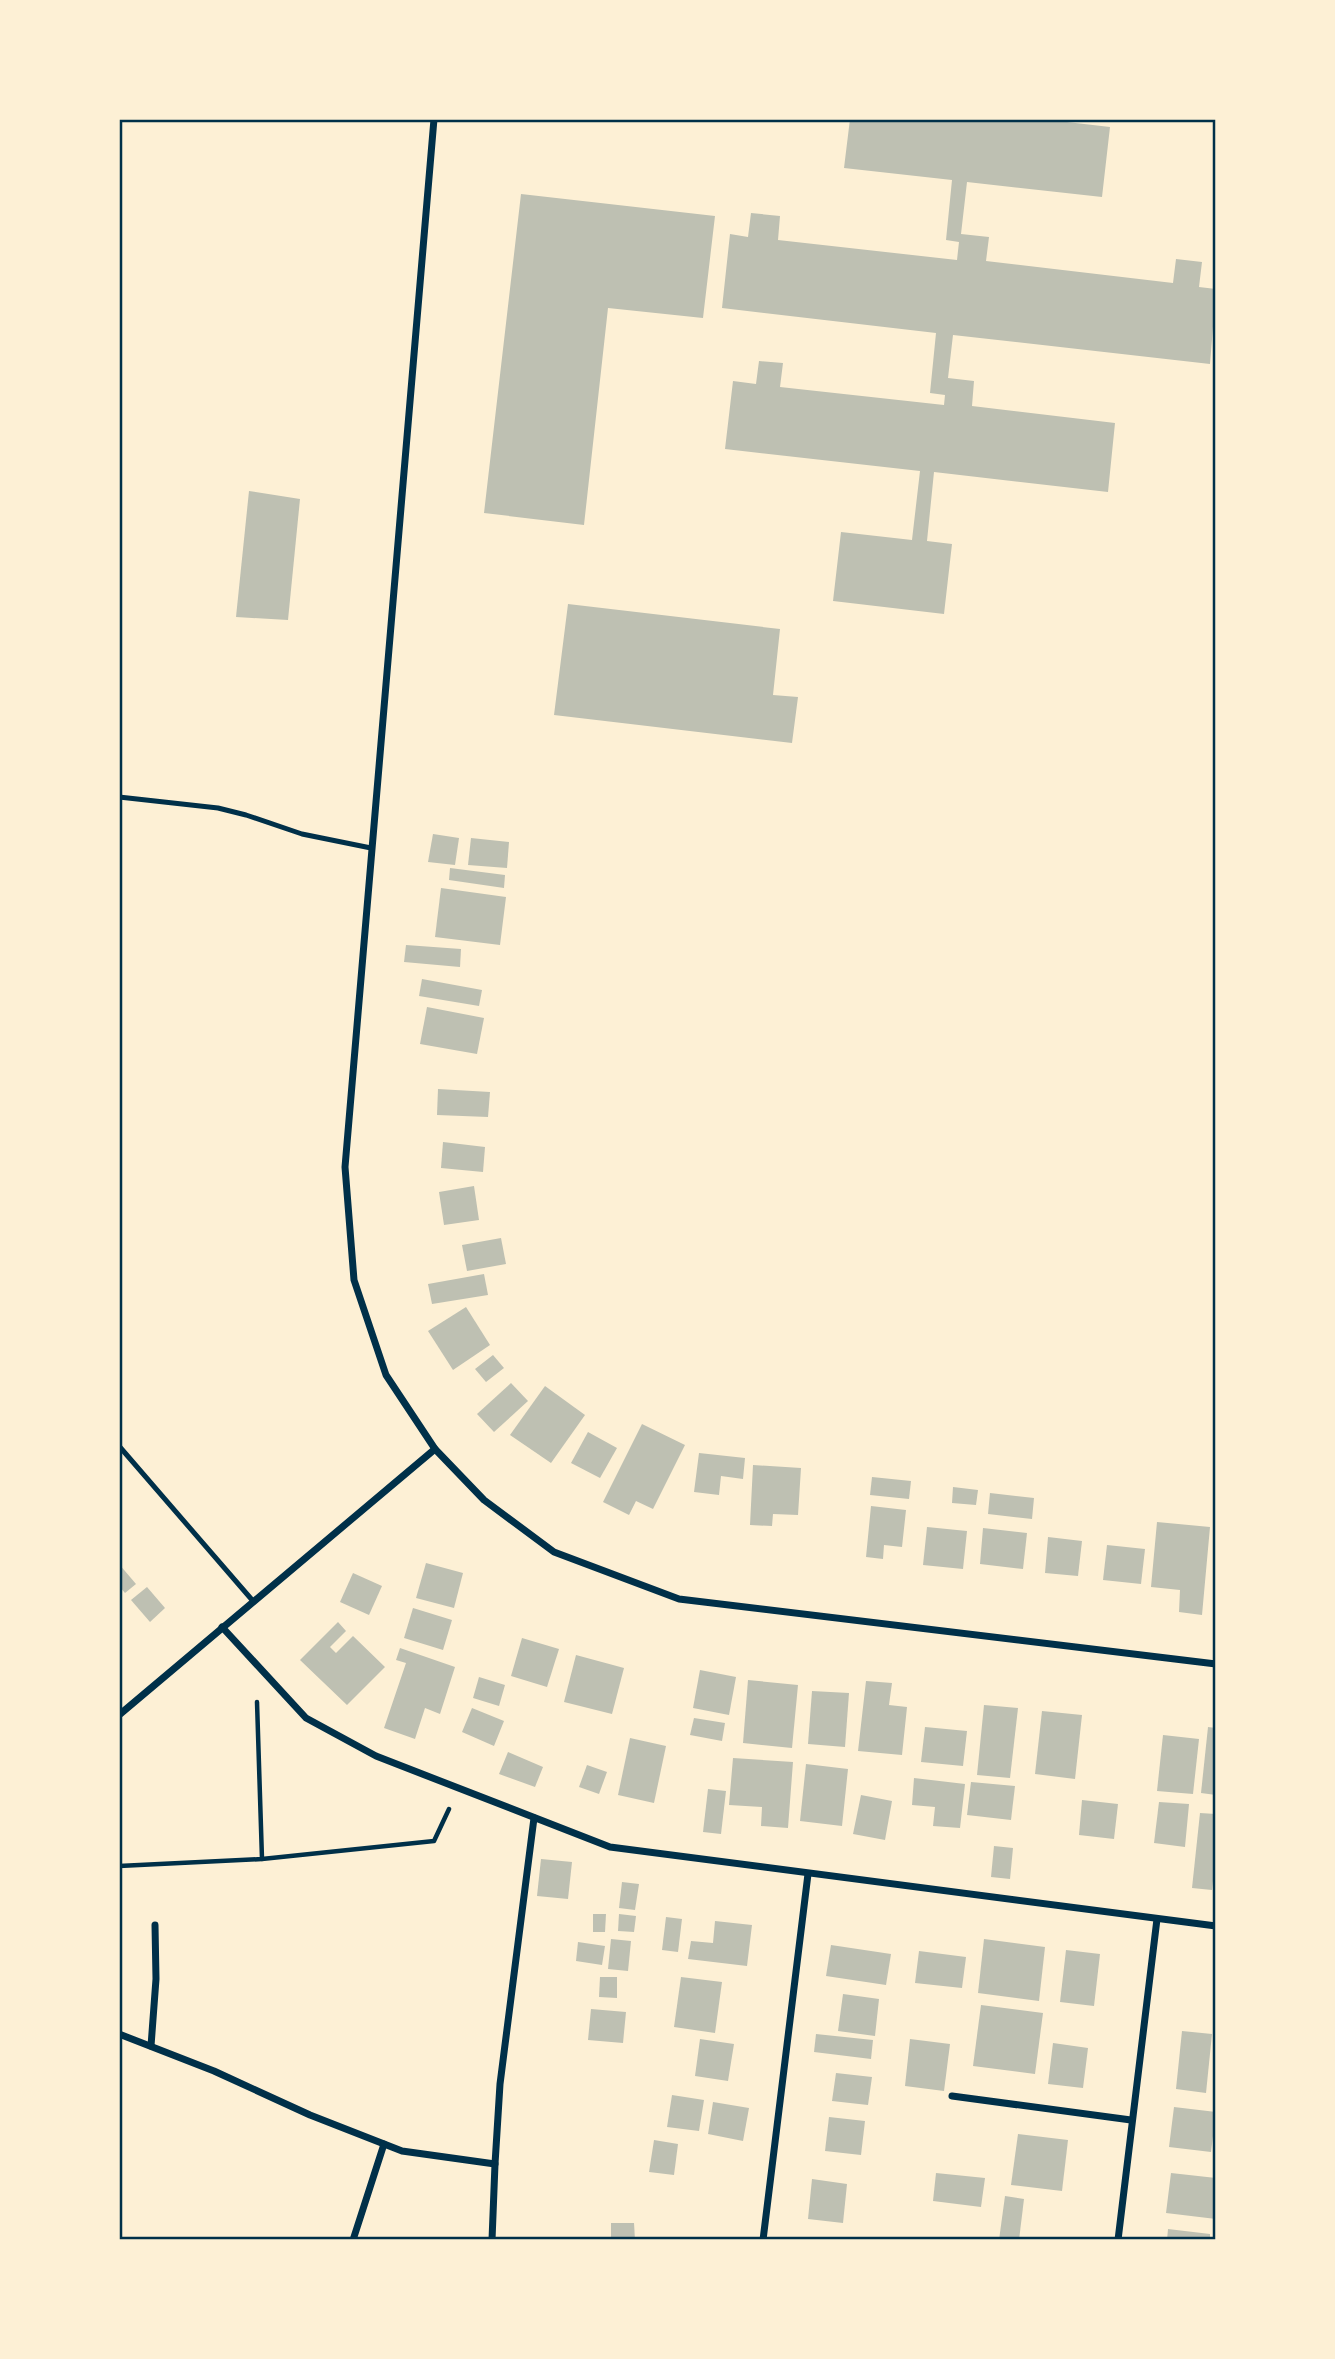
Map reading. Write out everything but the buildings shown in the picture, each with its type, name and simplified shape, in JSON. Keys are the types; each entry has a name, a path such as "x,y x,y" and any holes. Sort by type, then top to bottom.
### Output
{"street":[{"path":"434,119 345,1167 354,1280 386,1375 435,1449 484,1500 554,1552 679,1599 1216,1664"},
{"path":"119,1715 435,1449"},
{"path":"222,1627 306,1718 376,1756 610,1847 1216,1926"},
{"path":"492,2240 500,2084 534,1818"},
{"path":"763,2240 808,1874"},
{"path":"1118,2240 1157,1919"},
{"path":"151,2046 156,1979 155,1925"},
{"path":"119,2034 214,2071 310,2115 402,2151 495,2164"},
{"path":"952,2096 1131,2120"},
{"path":"353,2240 384,2144"}],"lane":[{"path":"119,797 218,808 302,834 371,848"},
{"path":"119,1446 253,1601"}],"path":[{"path":"256,1666 262,1858"},
{"path":"119,1866 262,1858 434,1840 459,1789"}]}
